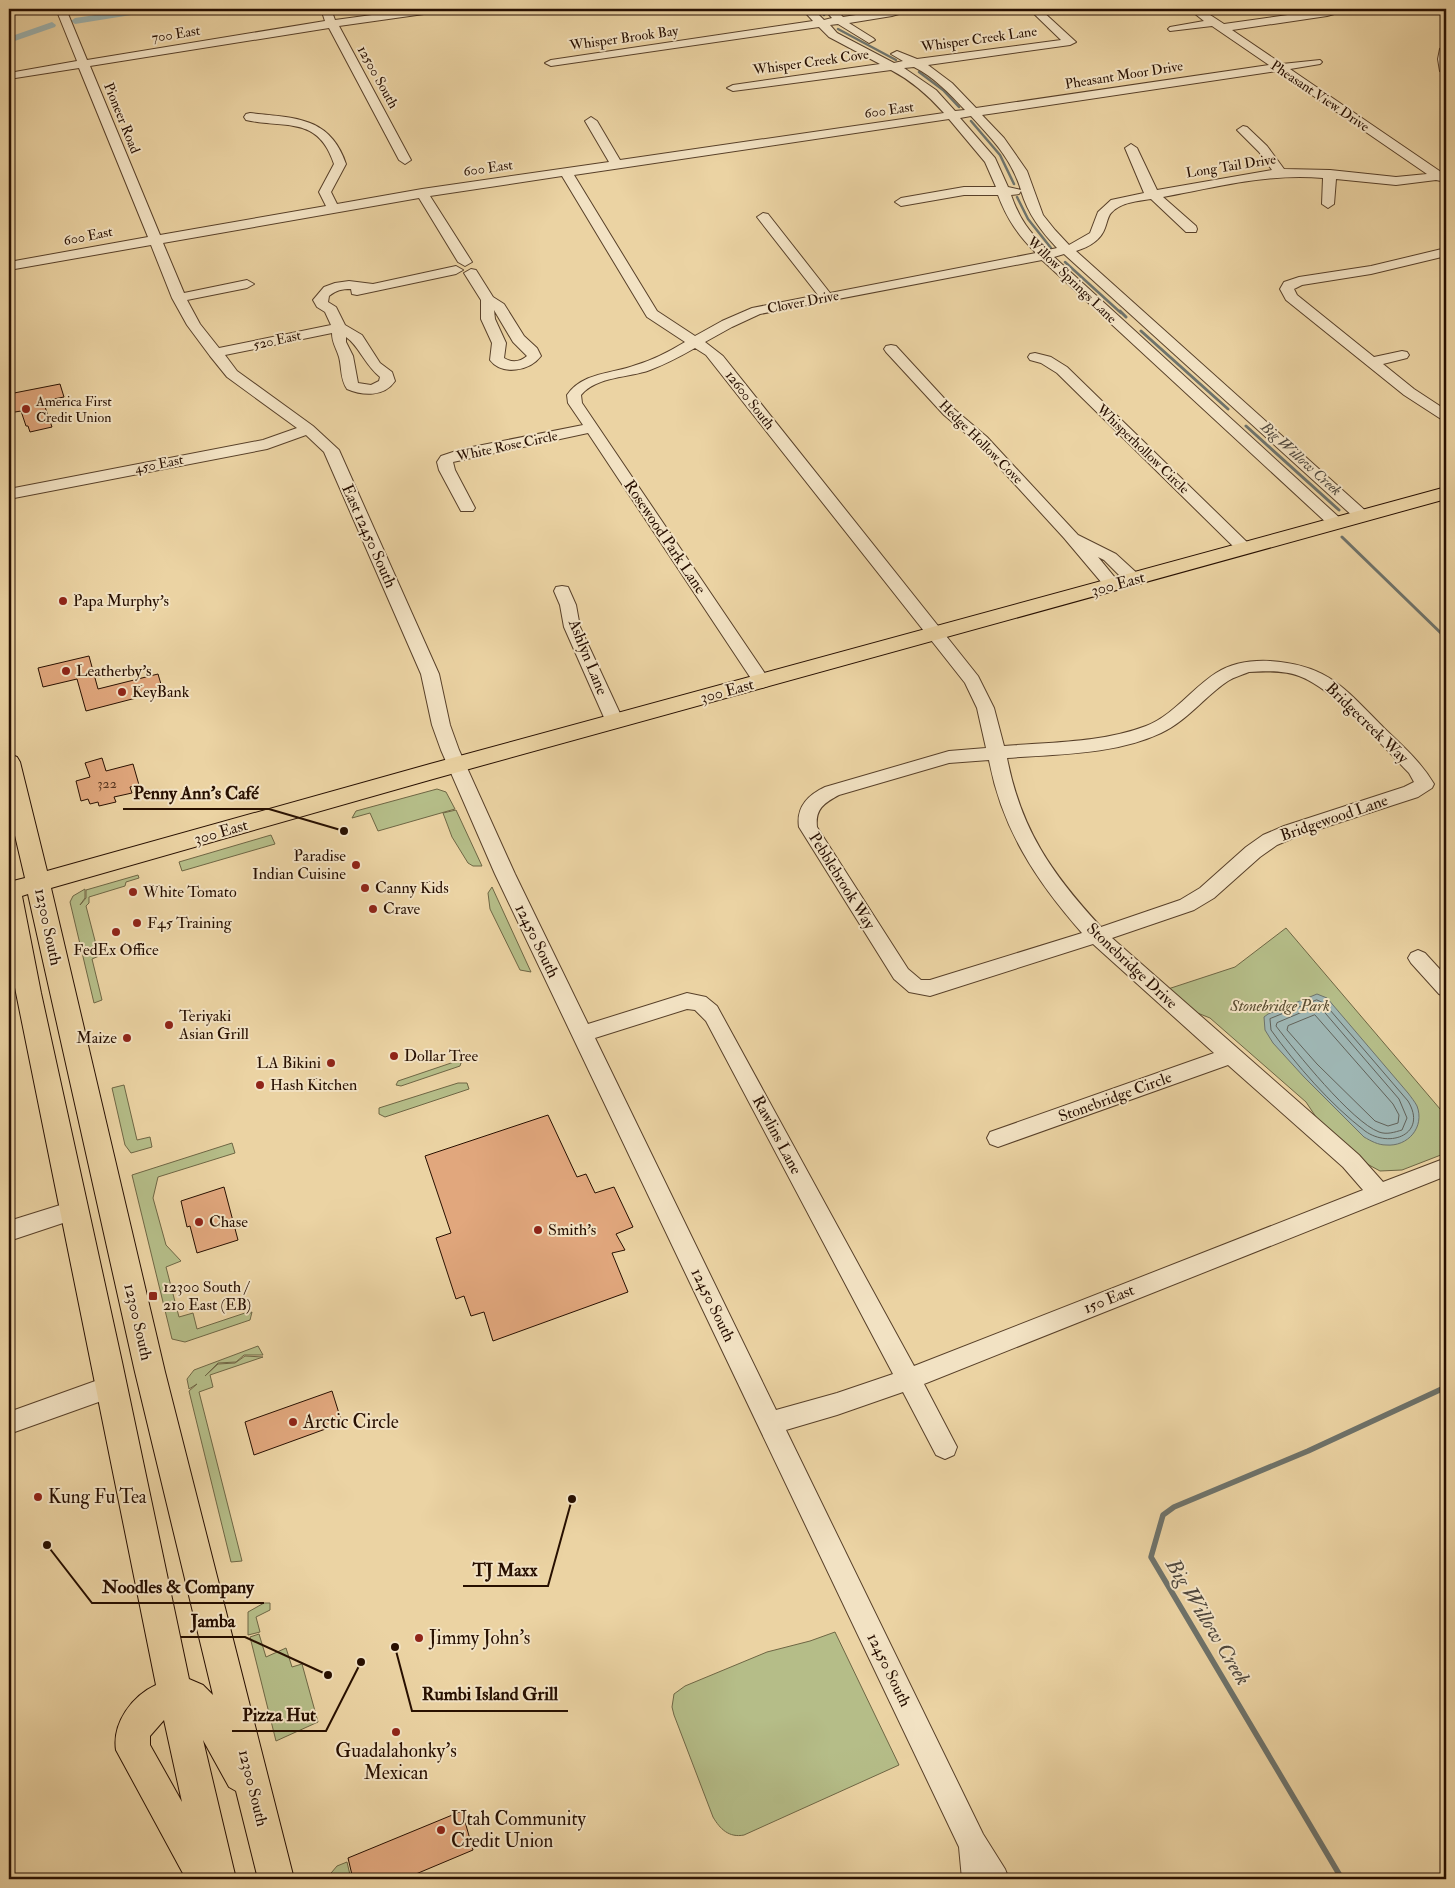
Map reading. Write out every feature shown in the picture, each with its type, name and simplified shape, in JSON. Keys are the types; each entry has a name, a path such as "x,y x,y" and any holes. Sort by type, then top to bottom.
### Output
{"main road":[{"name":"300 East","path":"9,892 456,765 1446,493"},
{"name":"12300 South","path":"9,762 150,1372 254,1799 276,1879"},
{"name":"12300 South","path":"9,892 20,958 112,1386 175,1695 218,1879"},
{"path":"206,1879 133,1750 130,1738 135,1726 154,1704 175,1695 190,1696 200,1705 254,1799"}],"street":[{"name":"Pioneer Road","path":"61,9 179,298"},
{"name":"12500 South","path":"326,9 332,24 405,160"},
{"name":"700 East","path":"9,76 332,24 438,9"},
{"name":"Willow Springs Lane","path":"807,9 820,23 840,39 894,66 926,87 991,160 1012,216 1025,235 1045,256 1336,523"},
{"name":"Willow Springs Lane","path":"829,9 855,33 916,63 948,85 1012,156 1021,171 1037,215 1067,250 1362,516"},
{"name":"Whisper Brook Bay","path":"551,63 892,13 905,9"},
{"name":"Whisper Creek Lane","path":"894,66 1070,42 1034,9"},
{"name":"Pheasant View Drive","path":"1194,9 1216,26 1444,178"},
{"path":"1174,29 1327,13 1341,9"},
{"name":"Pheasant Moor Drive","path":"974,113 1316,62"},
{"name":"Whisper Creek Cove","path":"733,88 894,66"},
{"name":"600 East","path":"9,266 422,193 974,113"},
{"path":"250,117 302,124 325,134 340,164 325,192 333,208"},
{"path":"591,121 617,165"},
{"path":"1243,130 1263,149 1280,173"},
{"path":"1131,148 1144,182 1153,194 1191,229"},
{"name":"12600 South","path":"566,172 648,308 665,324 711,352 718,359 935,634"},
{"name":"Long Tail Drive","path":"1045,256 1092,240 1096,235 1100,218 1109,207 1125,200 1153,194 1280,173 1330,174 1390,181 1444,178"},
{"path":"1328,204 1330,174"},
{"path":"900,202 964,191 1028,191"},
{"path":"422,193 464,269 488,300 499,307 518,339 532,351 534,356 530,361 512,366 497,360 499,345 487,319 488,300"},
{"path":"763,216 826,297"},
{"path":"1446,252 1371,270 1299,280 1289,285 1287,289 1291,296 1409,392 1446,416"},
{"name":"Clover Drive","path":"576,391 591,381 630,372 656,363 718,327 768,308 1045,256"},
{"path":"331,310 335,302 342,296 370,287 464,269"},
{"path":"179,298 247,284"},
{"path":"339,327 359,340 375,366 387,375 388,380 386,384 370,390 352,386 346,356 339,342 339,327 331,310 322,304 320,300 322,295 328,290 344,285 370,287"},
{"name":"East 12450 South","path":"179,298 194,325 232,374 308,429 331,450 430,674 441,725 456,765"},
{"name":"520 East","path":"215,353 339,327"},
{"name":"Hedge Hollow Cove","path":"891,349 949,412 982,440 1070,535 1112,585"},
{"path":"1372,362 1402,355"},
{"name":"Whisperhollow Circle","path":"1035,357 1046,360 1062,370 1245,549"},
{"name":"Rosewood Park Lane","path":"576,391 574,399 592,428 762,682"},
{"name":"White Rose Circle","path":"467,508 447,470 446,459 462,454 592,428"},
{"name":"450 East","path":"9,494 267,444 308,429"},
{"name":"Hedge Hollow Cove","path":"1070,535 1110,557 1134,579"},
{"name":"Ashlyn Lane","path":"562,591 568,605 572,627 615,722"},
{"name":"Stonebridge Drive","path":"935,634 972,680 982,697 1008,804 1019,827 1047,873 1096,936 1351,1161 1379,1193"},
{"name":"Bridgecreek Way","path":"996,753 1093,745 1141,734 1178,715 1214,683 1228,674 1246,667 1274,666 1303,672 1332,687 1415,769 1425,784"},
{"name":"Pebblebrook Way","path":"916,987 901,974 810,833 806,814 813,803 832,791 949,757 996,753"},
{"name":"12450 South","path":"456,765 505,874 972,1844 995,1879"},
{"name":"Bridgewood Lane","path":"916,987 930,988 943,985 1175,909 1197,899 1254,852 1280,835 1410,792 1425,784"},
{"path":"1418,958 1446,989"},
{"name":"Rawlins Lane","path":"582,1034 688,1001 698,1001 713,1015 945,1446"},
{"name":"Stonebridge Circle","path":"998,1138 1231,1055"},
{"name":"150 East","path":"769,1423 837,1404 909,1379 1446,1167"},
{"path":"9,1231 73,1210"},
{"path":"9,1423 112,1386"},
{"name":"12450 South","path":"972,1844 976,1879"}],"green space":[{"path":"437,789 446,792 455,809 378,831 370,813 352,818 356,811"},
{"path":"456,810 482,866 473,866 468,863 452,837 443,813"},
{"path":"271,835 275,844 182,871 179,862"},
{"path":"138,875 139,878 126,882 125,886 89,897 89,903 86,906 99,956 92,959 102,1000 94,1003 70,902 73,896 85,889 85,898 80,905 86,898 86,890"},
{"path":"492,887 531,972 520,970 490,909 488,893"},
{"name":"Stonebridge Park","path":"1286,928 1446,1116 1446,1153 1402,1170 1380,1171 1369,1165 1318,1120 1306,1102 1210,1018 1195,1012 1168,989 1235,967"},
{"path":"457,1061 461,1063 460,1066 401,1086 396,1085 398,1081"},
{"path":"458,1083 467,1083 469,1089 385,1117 379,1114 379,1108"},
{"path":"124,1085 137,1140 150,1137 152,1147 131,1153 125,1145 112,1088"},
{"path":"232,1143 235,1153 158,1177 153,1198 166,1245 181,1261 166,1267 179,1317 193,1313 197,1329 251,1311 249,1314 252,1312 250,1320 185,1342 172,1339 132,1175"},
{"path":"258,1346 263,1355 244,1355 236,1362 218,1363 205,1376 218,1364 235,1363 245,1356 263,1357 210,1375 213,1387 199,1392 242,1561 231,1562 189,1391 197,1384 189,1389 187,1379 194,1370"},
{"path":"264,1603 270,1603 270,1610 256,1617 260,1632 248,1635 248,1612"},
{"path":"835,1632 899,1765 744,1835 729,1834 722,1829 713,1817 674,1715 672,1707 674,1694 685,1686 767,1652 810,1641"},
{"path":"259,1634 266,1657 286,1648 292,1667 302,1664 318,1722 276,1741 250,1637"},
{"path":"347,1862 351,1879 326,1879 337,1866"}],"water":[{"path":"1317,994 1327,998 1417,1106 1419,1121 1417,1128 1408,1139 1394,1145 1386,1145 1377,1144 1364,1137 1273,1043 1265,1030 1264,1017"}],"building":[{"name":"America First Credit Union","path":"60,384 64,397 43,401 52,427 30,432 21,411 9,413 9,394"},
{"path":"89,656 98,689 158,674 163,691 86,711 77,679 43,687 38,668"},
{"path":"102,758 106,771 133,764 139,785 130,787 132,793 114,797 116,802 99,806 98,802 90,804 88,799 81,801 76,781 90,777 85,763"},
{"name":"Smith's","path":"548,1115 577,1177 586,1174 595,1193 614,1187 633,1227 616,1234 625,1250 612,1253 628,1292 493,1341 484,1312 471,1316 464,1296 456,1299 436,1238 451,1233 425,1156"},
{"name":"Chase","path":"224,1187 238,1240 197,1253 190,1226 187,1227 181,1201"},
{"name":"Arctic Circle","path":"332,1391 342,1423 254,1455 245,1422"},
{"name":"Utah Community Credit Union","path":"462,1811 473,1850 404,1879 353,1879 348,1858"}],"waterway":[{"path":"75,21 150,9"},
{"name":"Big Willow Creek","path":"819,9 824,15"},
{"path":"9,40 52,25"},
{"name":"Big Willow Creek","path":"838,29 896,60"},
{"name":"Big Willow Creek","path":"919,72 943,90 959,107"},
{"name":"Big Willow Creek","path":"971,121 1000,155 1014,184"},
{"name":"Big Willow Creek","path":"1017,197 1028,219 1051,248"},
{"name":"Big Willow Creek","path":"1065,262 1121,313"},
{"name":"Big Willow Creek","path":"1120,311 1126,317"},
{"name":"Big Willow Creek","path":"1141,331 1228,409"},
{"name":"Big Willow Creek","path":"1246,426 1339,510"},
{"name":"Big Willow Creek","path":"1342,537 1446,638"},
{"name":"Big Willow Creek","path":"1342,1879 1151,1557 1163,1515 1174,1507 1308,1451 1446,1387"}],"place":[{"name":"America First Credit Union","path":"26,409"},
{"name":"Papa Murphy's","path":"63,601"},
{"name":"Leatherby's","path":"66,671"},
{"name":"KeyBank","path":"122,692"},
{"name":"Penny Ann's Café","path":"344,831"},
{"name":"Paradise Indian Cuisine","path":"356,865"},
{"name":"Canny Kids","path":"365,888"},
{"name":"White Tomato","path":"133,892"},
{"name":"Crave","path":"373,909"},
{"name":"F45 Training","path":"137,923"},
{"name":"FedEx Office","path":"116,932"},
{"name":"Teriyaki Asian Grill","path":"169,1025"},
{"name":"Maize","path":"127,1038"},
{"name":"Dollar Tree","path":"394,1056"},
{"name":"LA Bikini","path":"331,1063"},
{"name":"Hash Kitchen","path":"260,1085"},
{"name":"Chase","path":"199,1222"},
{"name":"Smith's","path":"538,1230"},
{"name":"12300 South / 210 East (EB)","path":"153,1296"},
{"name":"Arctic Circle","path":"293,1422"},
{"name":"Kung Fu Tea","path":"38,1497"},
{"name":"TJ Maxx","path":"572,1499"},
{"name":"Noodles & Company","path":"47,1545"},
{"name":"Jimmy John's","path":"419,1638"},
{"name":"Rumbi Island Grill","path":"395,1647"},
{"name":"Pizza Hut","path":"361,1662"},
{"name":"Jamba","path":"328,1675"},
{"name":"Guadalahonky's Mexican","path":"396,1732"},
{"name":"Utah Community Credit Union","path":"441,1830"}]}
